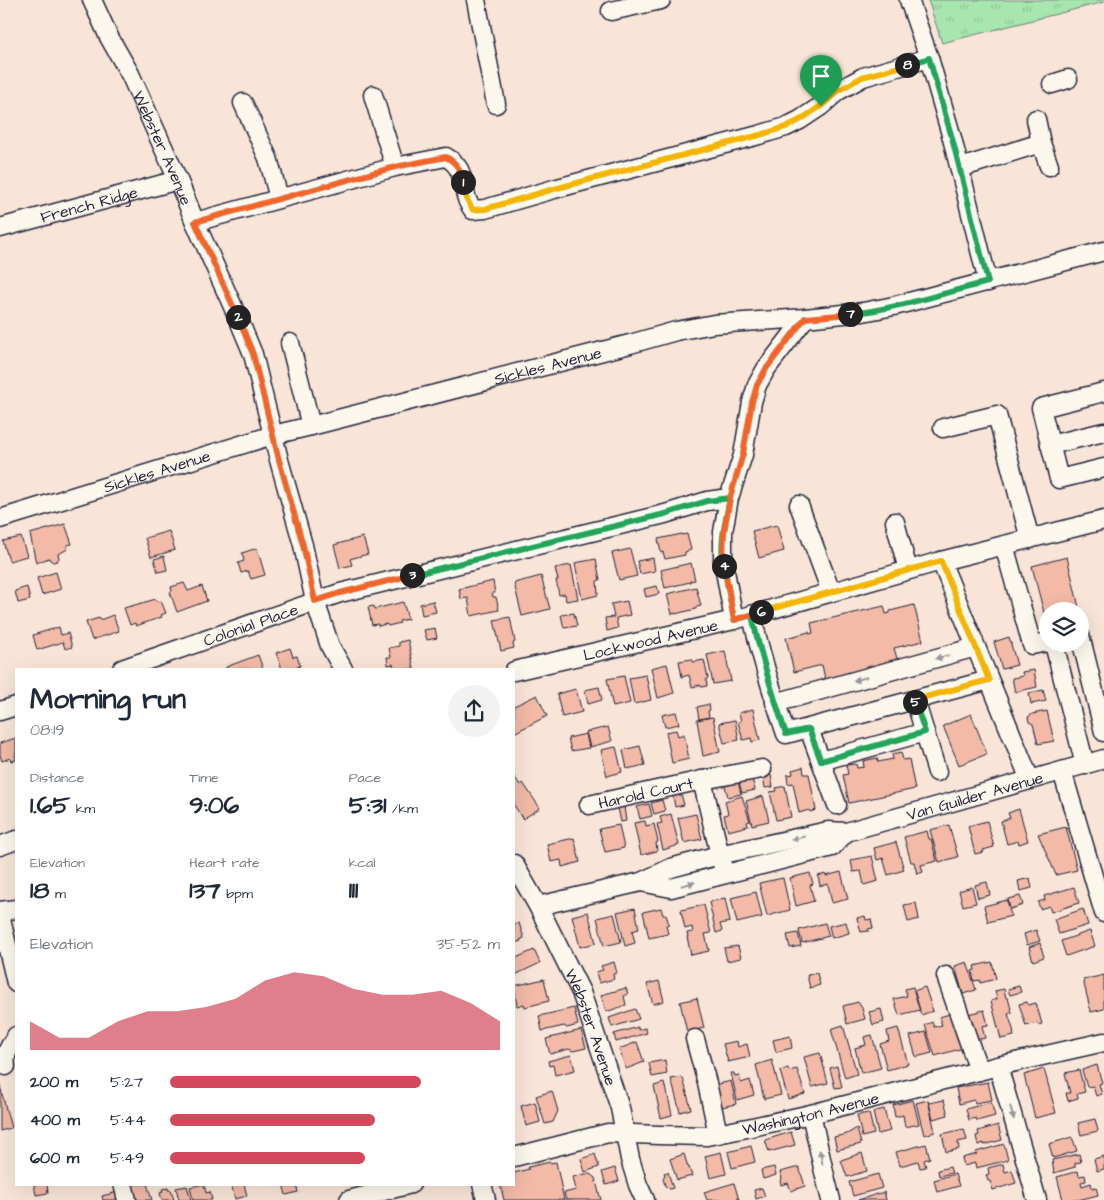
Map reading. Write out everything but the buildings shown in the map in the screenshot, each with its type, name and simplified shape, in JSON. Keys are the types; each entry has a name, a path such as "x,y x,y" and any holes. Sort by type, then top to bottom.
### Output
{"street":[{"name":"Webster Avenue","path":"92,0 109,37 130,74 253,354 303,545 315,601 330,646 343,668"},
{"path":"476,0 496,104"},
{"path":"611,11 661,0"},
{"path":"909,0 929,58 952,138 988,282"},
{"path":"195,222 395,167 446,157 455,162 462,176 467,200 473,210 485,209 786,127 800,120 821,106 838,91 862,77 929,58"},
{"path":"373,95 395,167"},
{"path":"243,103 268,158 280,198"},
{"path":"1036,119 1041,143 1049,166"},
{"path":"960,168 1041,143"},
{"name":"French Ridge","path":"1,222 178,180"},
{"name":"Sickles Avenue","path":"0,519 273,434 311,426 676,331 714,324 863,312 894,306 1104,251"},
{"path":"734,620 723,560 724,532 730,498 743,454 752,402 757,385 766,369 805,318"},
{"path":"290,343 311,426"},
{"path":"1104,392 1041,408 1059,479 1104,468"},
{"path":"942,428 998,415 1030,539"},
{"path":"1050,445 1104,432"},
{"name":"Colonial Place","path":"125,668 349,590 665,514 707,501 730,498"},
{"path":"799,505 831,592"},
{"name":"Lockwood Avenue","path":"515,670 734,620 941,561 1104,520"},
{"path":"894,522 908,570"},
{"path":"1004,545 1032,645 1039,644"},
{"path":"941,561 1030,780"},
{"path":"752,615 775,703 786,734 989,680"},
{"path":"775,703 976,647"},
{"path":"1056,652 1085,764"},
{"path":"1077,732 1104,733 1084,652"},
{"path":"914,700 937,772"},
{"path":"0,711 15,706"},
{"path":"809,729 837,805"},
{"path":"821,761 925,732"},
{"name":"Van Guilder Avenue","path":"538,906 641,882 671,868 719,854 828,831 846,832 1104,759"},
{"name":"Harold Court","path":"589,805 762,769"},
{"path":"1062,771 1104,913"},
{"name":"Harold Court","path":"702,780 724,874"},
{"name":"Van Guilder Avenue","path":"641,882 671,888 832,847 846,832"},
{"path":"0,846 15,840"},
{"name":"Webster Avenue","path":"515,866 538,906 581,992 620,1108 630,1159 645,1200"},
{"path":"15,909 0,913 15,979"},
{"path":"946,976 979,1071"},
{"path":"6,1066 7,1053 15,1038"},
{"path":"695,1039 718,1134"},
{"name":"Washington Avenue","path":"515,1157 608,1133 688,1136 718,1134 811,1114 998,1066 1104,1042"},
{"path":"998,1066 1036,1200"},
{"path":"811,1114 831,1200"},
{"path":"123,1186 127,1200"},
{"path":"349,1200 382,1188 396,1186"},
{"path":"482,1186 486,1200"}],"green space":[{"path":"928,0 1104,0 1104,2 942,43"}],"route":[{"path":"821,106 786,127 760,135 505,202 485,209 473,210 467,200 462,176 455,162 446,157 395,167 195,222 253,354 279,460 303,545 315,601 434,569 665,514 707,501 730,498 724,532 723,560 734,620 752,615 775,703 786,734 809,729 821,761 925,732 914,700 989,680 941,561 734,620 723,560 724,532 730,498 743,454 752,402 757,385 766,369 805,318 863,312 894,306 988,282 952,138 929,58 862,77 838,91 821,106"}]}
